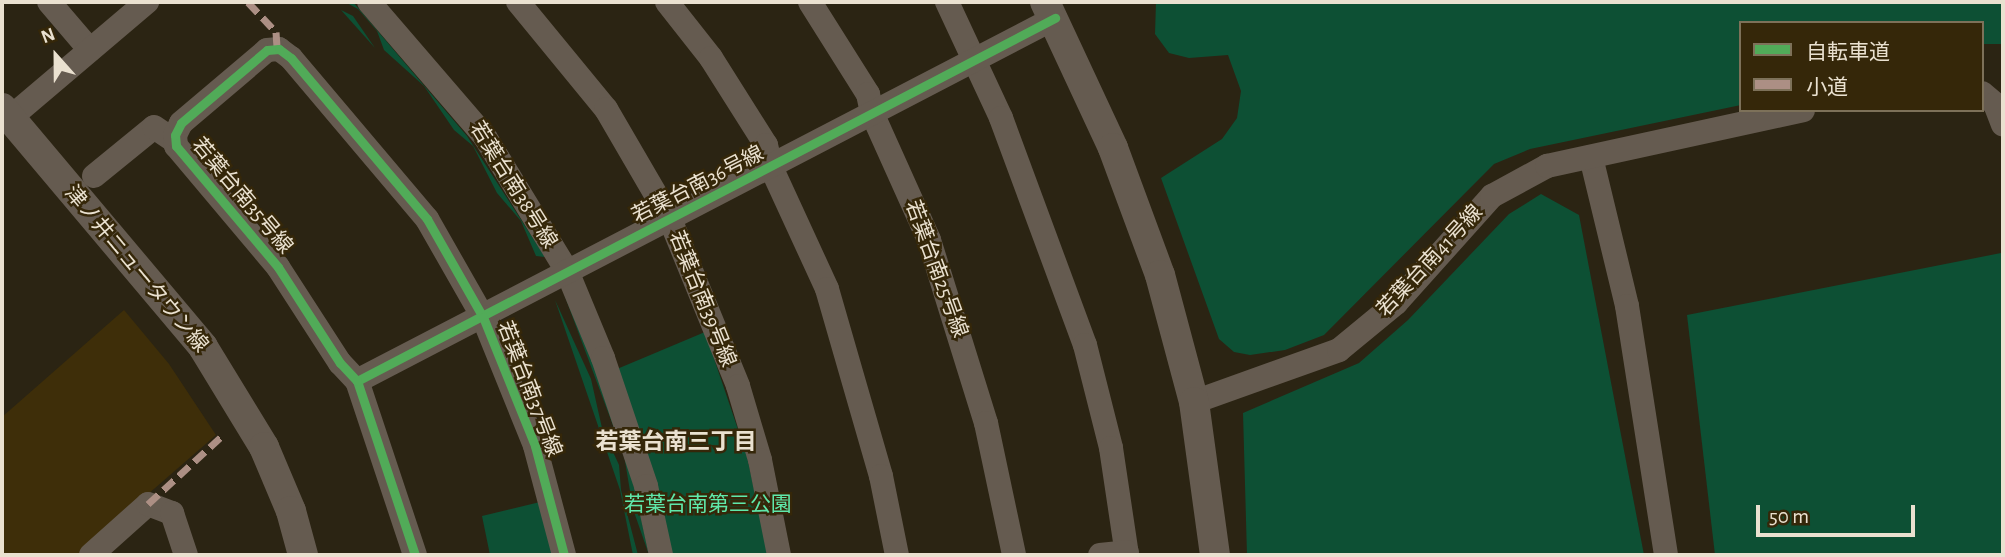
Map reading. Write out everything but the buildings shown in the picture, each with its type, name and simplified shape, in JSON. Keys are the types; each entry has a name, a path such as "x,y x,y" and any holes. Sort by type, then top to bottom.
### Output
{"street":[{"path":"49,2 90,50"},
{"path":"6,113 90,50 147,2"},
{"name":"若葉台南38号線","path":"369,2 485,136 567,271 603,358 646,486 661,555"},
{"name":"若葉台南39号線","path":"518,2 607,109 670,219 738,386 760,460 779,555"},
{"path":"667,2 740,102 766,145 771,167 827,289 881,476 897,555"},
{"name":"若葉台南25号線","path":"810,2 868,94 872,113 929,240 962,336 1014,555"},
{"path":"947,2 976,59 1052,248 1085,345 1111,448 1127,554 1100,555"},
{"path":"1050,10 1113,148 1146,237 1194,402 1215,555"},
{"name":"若葉台南36号線","path":"357,381 976,59 1050,10"},
{"name":"若葉台南35号線","path":"415,555 357,381 340,363 278,267 178,152 175,141 177,129 259,55 279,49 427,219 482,317"},
{"path":"1984,95 1995,104 2003,125"},
{"name":"若葉台南41号線","path":"1194,402 1339,350 1396,303 1492,196 1547,166 1795,112"},
{"name":"津ノ井ニュータウン線","path":"6,113 204,347 264,447 303,555"},
{"path":"94,176 153,127 175,141"},
{"path":"1591,157 1627,306 1666,555"},
{"name":"若葉台南37号線","path":"482,317 535,446 564,555"},
{"path":"91,555 148,504 172,513 186,555"}],"shaded area":[{"path":"124,310 169,364 216,435 78,555 2,555 2,417"}],"green space":[{"path":"345,2 353,2 467,136 545,257 536,256 521,221 497,193 473,146 454,130 424,86 384,50 377,31 358,9"},
{"path":"1156,2 2003,2 2003,44 1984,44 1984,21 1739,21 1739,105 1530,149 1494,164 1324,335 1285,350 1250,355 1234,352 1219,339 1161,178 1222,139 1237,118 1241,91 1228,55 1189,58 1169,53 1155,34"},
{"path":"341,10 353,16 375,48"},
{"path":"1541,194 1579,215 1644,555 1247,555 1243,413 1359,363 1408,320 1509,214"},
{"path":"2001,253 2003,555 1715,555 1687,315"},
{"path":"564,294 601,379 615,420 636,494 649,555 633,509 624,455"},
{"path":"555,300 591,379 602,428 619,465 621,490 638,555 633,555 620,490"},
{"name":"若葉台南第三公園","path":"705,332 747,456 768,555 668,555 617,369"},
{"path":"540,502 552,555 490,555 482,516"}],"marked path":[{"path":"248,2 276,32 277,48"},
{"path":"148,504 224,434"}],"cycle path":[{"path":"357,381 1055,18"},
{"path":"415,555 357,381 340,363 278,267 176,146 175,135 181,123 267,50 279,49 291,58 427,219 483,317 535,446 564,555"}],"district":[{"name":"若葉台南三丁目","path":"676,443"}]}
